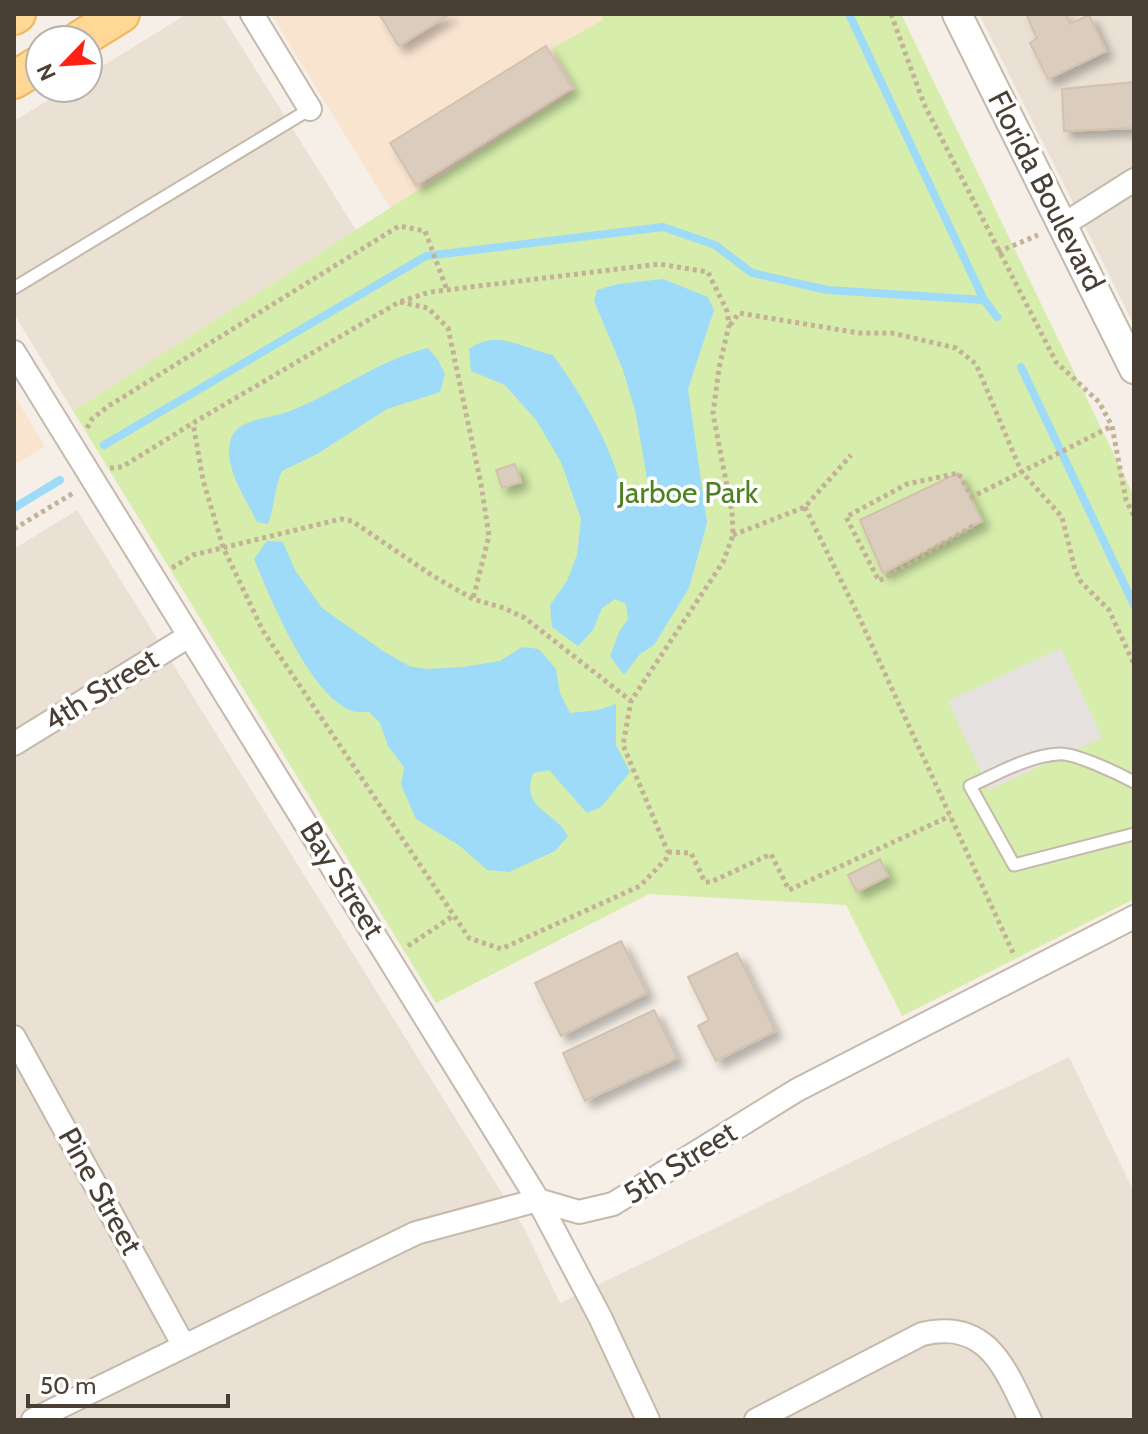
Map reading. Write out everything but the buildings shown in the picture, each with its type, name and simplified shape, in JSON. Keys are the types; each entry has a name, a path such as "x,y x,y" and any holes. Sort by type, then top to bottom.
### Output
{"street":[{"path":"252,14 310,109"},
{"name":"Florida Boulevard","path":"957,14 1134,369"},
{"path":"1063,225 1134,180"},
{"name":"Bay Street","path":"14,352 538,1200 600,1317 648,1420"},
{"name":"4th Street","path":"14,744 189,636"},
{"name":"5th Street","path":"538,1200 579,1212 613,1204 797,1090 1134,917"},
{"name":"Pine Street","path":"14,1037 184,1346"},
{"path":"33,1420 416,1233 538,1200"},
{"path":"756,1420 922,1334 939,1330 957,1330 990,1349 1003,1365 1030,1420"}],"lane":[{"path":"14,288 310,109"},
{"path":"1134,782 1061,753 1030,760 970,786 1014,865 1134,834"}],"path":[{"path":"891,14 924,104 1056,362 1099,402 1112,426 1126,500 1134,516"},
{"path":"998,252 1063,225"},
{"path":"73,449 92,419 107,407 399,226 425,231 447,290"},
{"path":"14,529 89,475 122,467 193,423 399,302 430,292 659,264 708,272 727,311 729,325 713,414 732,512 733,535 723,562 631,701 623,745 668,852 666,859 640,886 501,949 469,938 263,631 223,547 203,480 193,423"},
{"path":"399,302 428,308 448,328 489,536 473,599"},
{"path":"729,325 739,313 859,333 892,333 956,348 976,364 1021,471 1062,517 1075,570 1081,582 1109,610 1134,664"},
{"path":"973,526 879,581 846,517 907,484 958,473 972,497 1112,426"},
{"path":"733,535 805,507 851,455"},
{"path":"805,507 859,617 1022,973"},
{"path":"154,579 193,555 341,519 352,521 473,599 525,618 631,701"},
{"path":"668,852 691,853 705,882 771,854 789,890 950,816"},
{"path":"390,958 453,916"}],"shaded area":[{"path":"187,14 221,14 356,230 73,411 14,314 14,121 42,104 104,104 104,65"},
{"path":"271,14 601,14 604,20 577,89 390,208"},
{"path":"979,14 1134,14 1134,325"},
{"path":"14,395 45,446 14,465"},
{"path":"77,510 525,1230 560,1303 1069,1057 1134,1192 1134,1420 14,1420 14,549"},
{"path":"1061,648 1102,738 989,790 948,701"}],"green space":[{"name":"Jarboe Park","path":"601,14 901,14 1134,496 1134,899 902,1016 846,905 649,894 436,1003 73,411 576,89 552,48 603,20"}],"water":[{"path":"663,279 708,297 714,310 688,389 707,523 689,588 654,645 640,654 624,675 610,656 619,632 628,619 626,604 615,599 602,608 593,630 578,646 552,627 550,605 567,581 577,555 581,519 561,462 536,420 505,385 471,371 469,349 480,343 500,340 553,355 594,420 623,492 643,492 648,484 636,414 623,370 594,301 597,290 618,284"},
{"path":"428,348 445,374 440,392 387,409 317,454 282,471 268,524 257,522 230,462 230,442 238,428 305,405 392,361"},
{"path":"267,541 283,542 295,570 322,608 409,666 427,669 463,667 500,661 522,647 539,649 556,669 560,693 570,713 598,710 616,704 616,745 630,772 601,807 587,813 549,770 533,773 531,795 540,809 568,836 555,851 509,872 487,870 460,846 416,819 401,785 404,767 388,746 380,723 369,712 352,711 335,700 306,666 254,559"}],"waterway":[{"path":"849,14 984,300"},
{"path":"104,445 426,256 663,227 715,245 752,273 827,290 984,300 997,317"},
{"path":"1021,367 1134,605"},
{"path":"14,508 60,480"}]}
